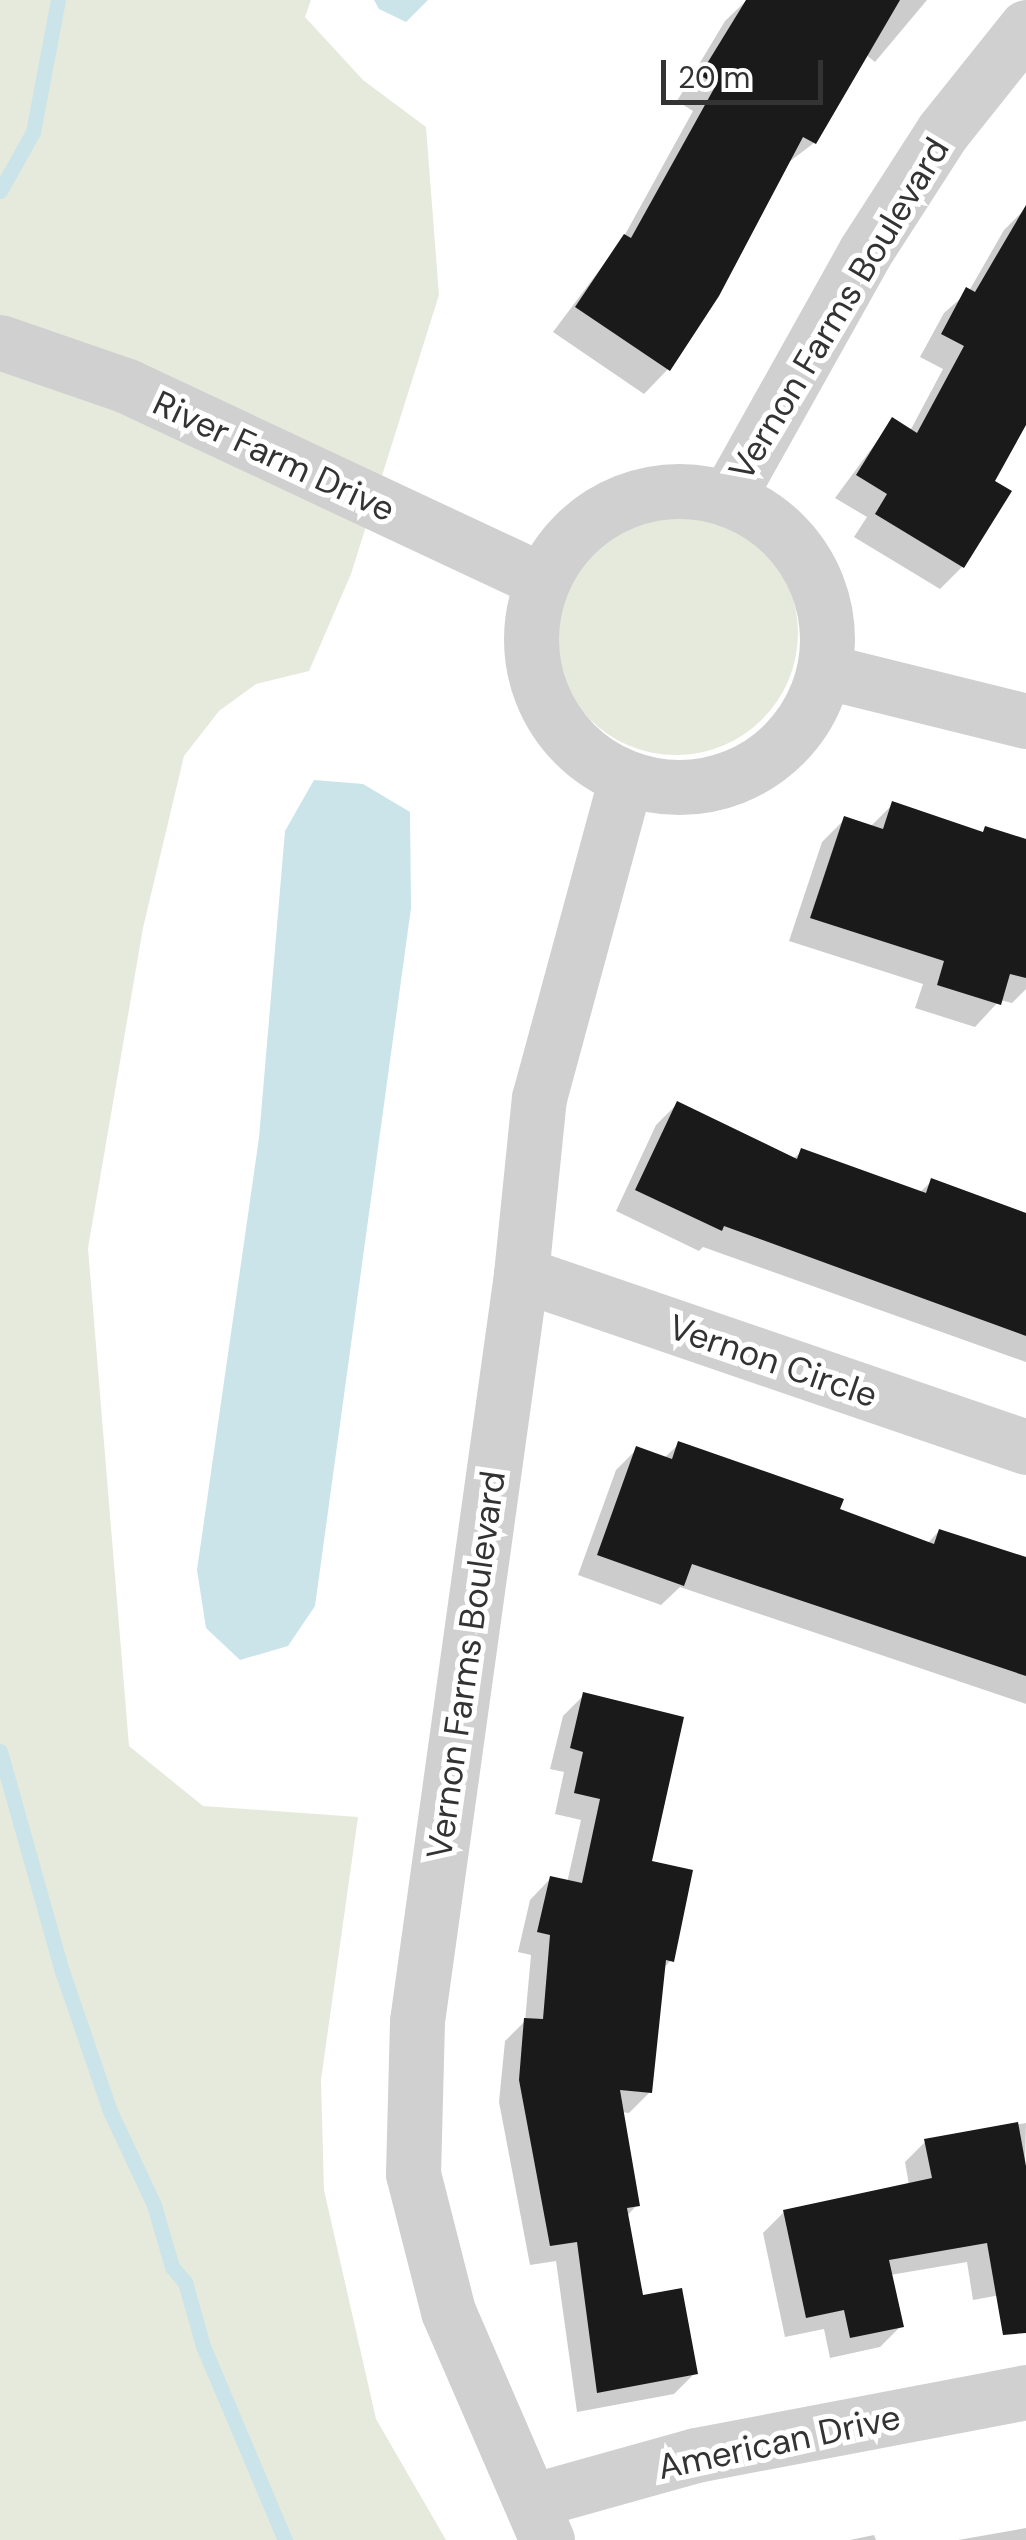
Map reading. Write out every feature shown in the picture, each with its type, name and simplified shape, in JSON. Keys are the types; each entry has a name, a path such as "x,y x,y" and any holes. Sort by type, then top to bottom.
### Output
{"street":[{"name":"Vernon Farms Boulevard","path":"727,499 865,252 943,131 1026,27"},
{"name":"River Farm Drive","path":"0,342 127,386 543,581"},
{"name":"Vernon Farms Boulevard","path":"677,490 727,499 765,519 797,548 818,586 827,632 824,671 805,718 771,757 726,780 692,786 626,778 582,752 549,712 532,664 532,612 543,581 582,525 626,499 677,490"},
{"path":"824,671 1026,721"},
{"name":"Vernon Farms Boulevard","path":"541,2520 448,2311 412,2174 416,2021 521,1274 539,1098 626,778"},
{"name":"Vernon Circle","path":"521,1274 1026,1447"},
{"name":"American Drive","path":"541,2520 696,2455 1026,2392"}],"shaded area":[{"path":"0,0 311,0 305,17 363,80 426,127 439,295 351,574 309,671 256,684 219,711 184,756 143,928 88,1248 129,1746 203,1806 358,1817 321,2080 324,2190 376,2419 446,2540 0,2540"},
{"path":"676,511 723,520 762,547 789,586 798,633 789,680 762,719 723,746 676,755 629,746 590,719 563,680 554,633 563,586 590,547 629,520"}],"water":[{"path":"374,0 428,0 406,22 379,9"},
{"path":"314,780 363,784 410,812 411,908 315,1606 288,1646 240,1660 206,1628 197,1570 259,1138 285,831"}],"building":[{"path":"746,0 900,0 816,144 803,137 719,296 670,371 575,307 624,234 631,238 716,85 700,75"},
{"path":"1026,205 1026,425 995,481 1012,491 964,568 875,514 887,494 856,475 892,417 917,433 964,346 941,334 966,287 975,292"},
{"path":"892,801 983,832 985,826 1026,839 1026,978 1010,974 1001,1005 937,985 944,961 810,918 844,816 883,829"},
{"path":"677,1101 797,1159 801,1148 926,1193 931,1178 1026,1213 1026,1336 724,1226 722,1231 635,1190"},
{"path":"678,1441 844,1499 840,1509 934,1544 939,1529 1026,1557 1026,1676 692,1564 684,1586 597,1555 636,1446 672,1459"},
{"path":"583,1692 684,1717 652,1861 693,1870 674,1962 666,1960 652,2093 620,2090 640,2206 627,2208 643,2295 682,2288 698,2374 597,2393 577,2242 550,2246 519,2080 524,2018 543,2019 550,1935 537,1932 550,1876 582,1883 600,1799 574,1793 583,1752 570,1748"},
{"path":"1018,2122 1026,2166 1026,2333 1003,2335 987,2243 889,2260 904,2327 850,2338 844,2310 806,2318 783,2210 932,2178 924,2139"}],"waterway":[{"path":"0,191 33,132 58,0"},
{"path":"0,1751 62,1971 110,2111 154,2205 172,2267 185,2282 203,2346 285,2540"}]}
